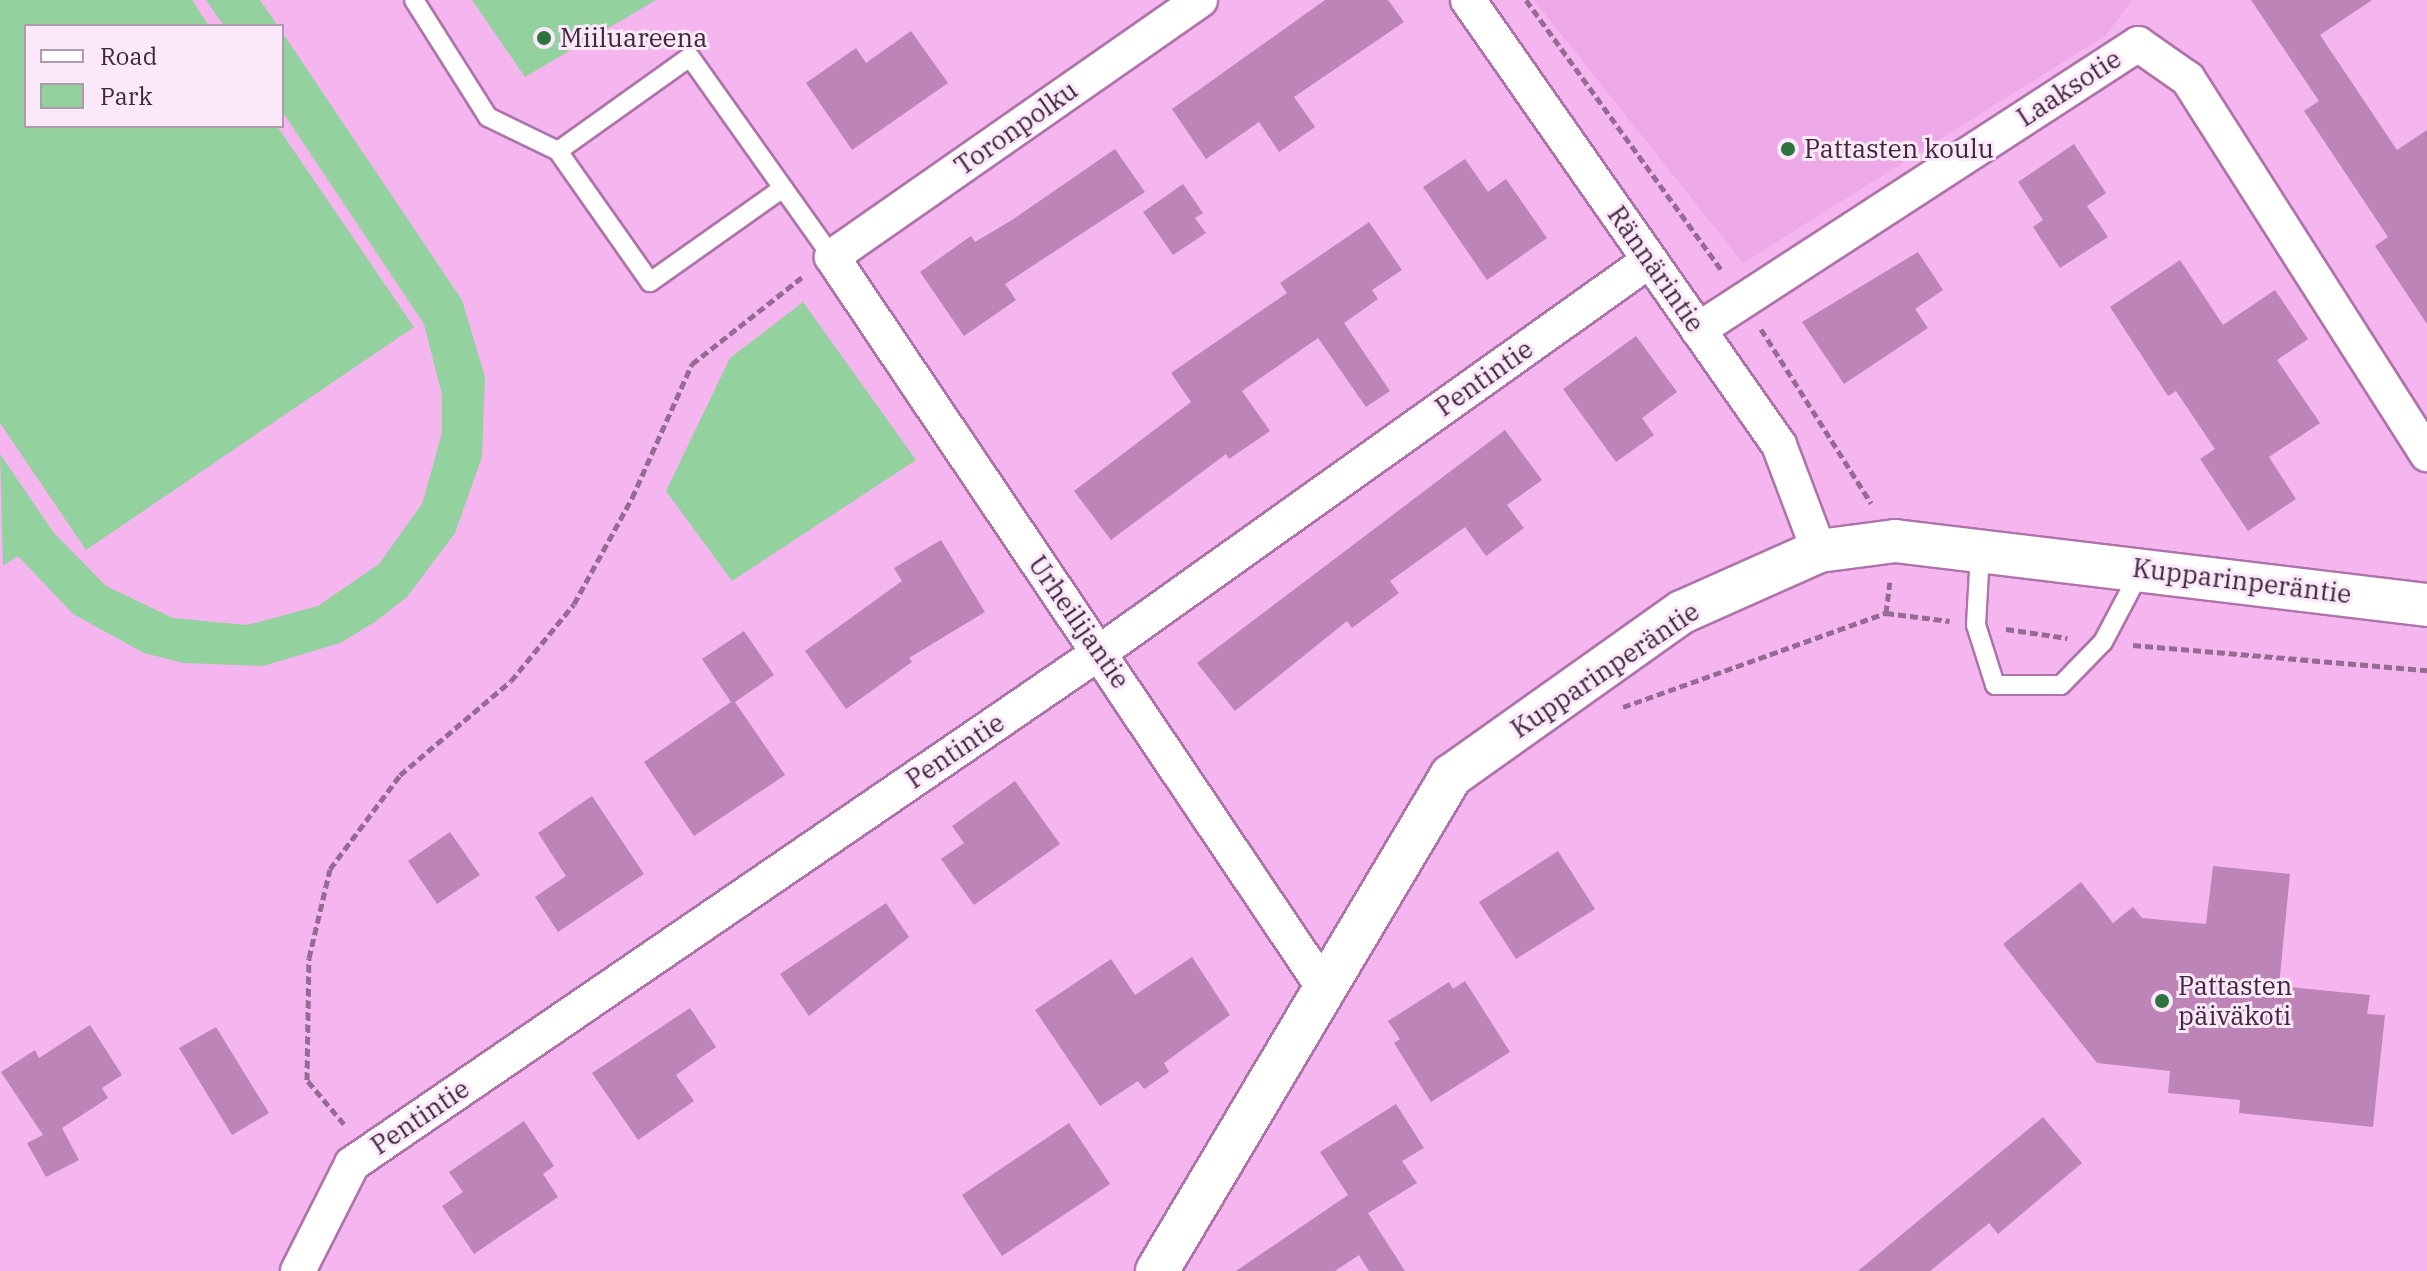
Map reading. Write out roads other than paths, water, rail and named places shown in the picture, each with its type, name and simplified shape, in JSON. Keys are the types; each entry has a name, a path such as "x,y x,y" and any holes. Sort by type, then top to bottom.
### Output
{"street":[{"name":"Toronpolku","path":"832,257 1200,0"},
{"name":"Rännärintie","path":"1468,0 1779,445 1819,551"},
{"name":"Laaksotie","path":"1698,330 2138,44 2188,79 2427,454"},
{"name":"Urheilijantie","path":"832,257 1324,988"},
{"name":"Pentintie","path":"298,1271 352,1164 1100,652 1650,260"},
{"name":"Kupparinperäntie","path":"1157,1271 1451,776 1682,612 1819,551 1895,541 1980,553 2142,568 2427,605"}],"lane":[{"path":"414,0 488,117 558,151 650,282 783,188"},
{"path":"558,151 690,57 832,257"},
{"path":"1980,553 1976,625 1995,685 2061,685 2103,642 2142,568"}],"place":[{"name":"Miiluareena","path":"544,38"},
{"name":"Pattasten koulu","path":"1788,149"},
{"name":"Pattasten päiväkoti","path":"2162,1001"}]}
